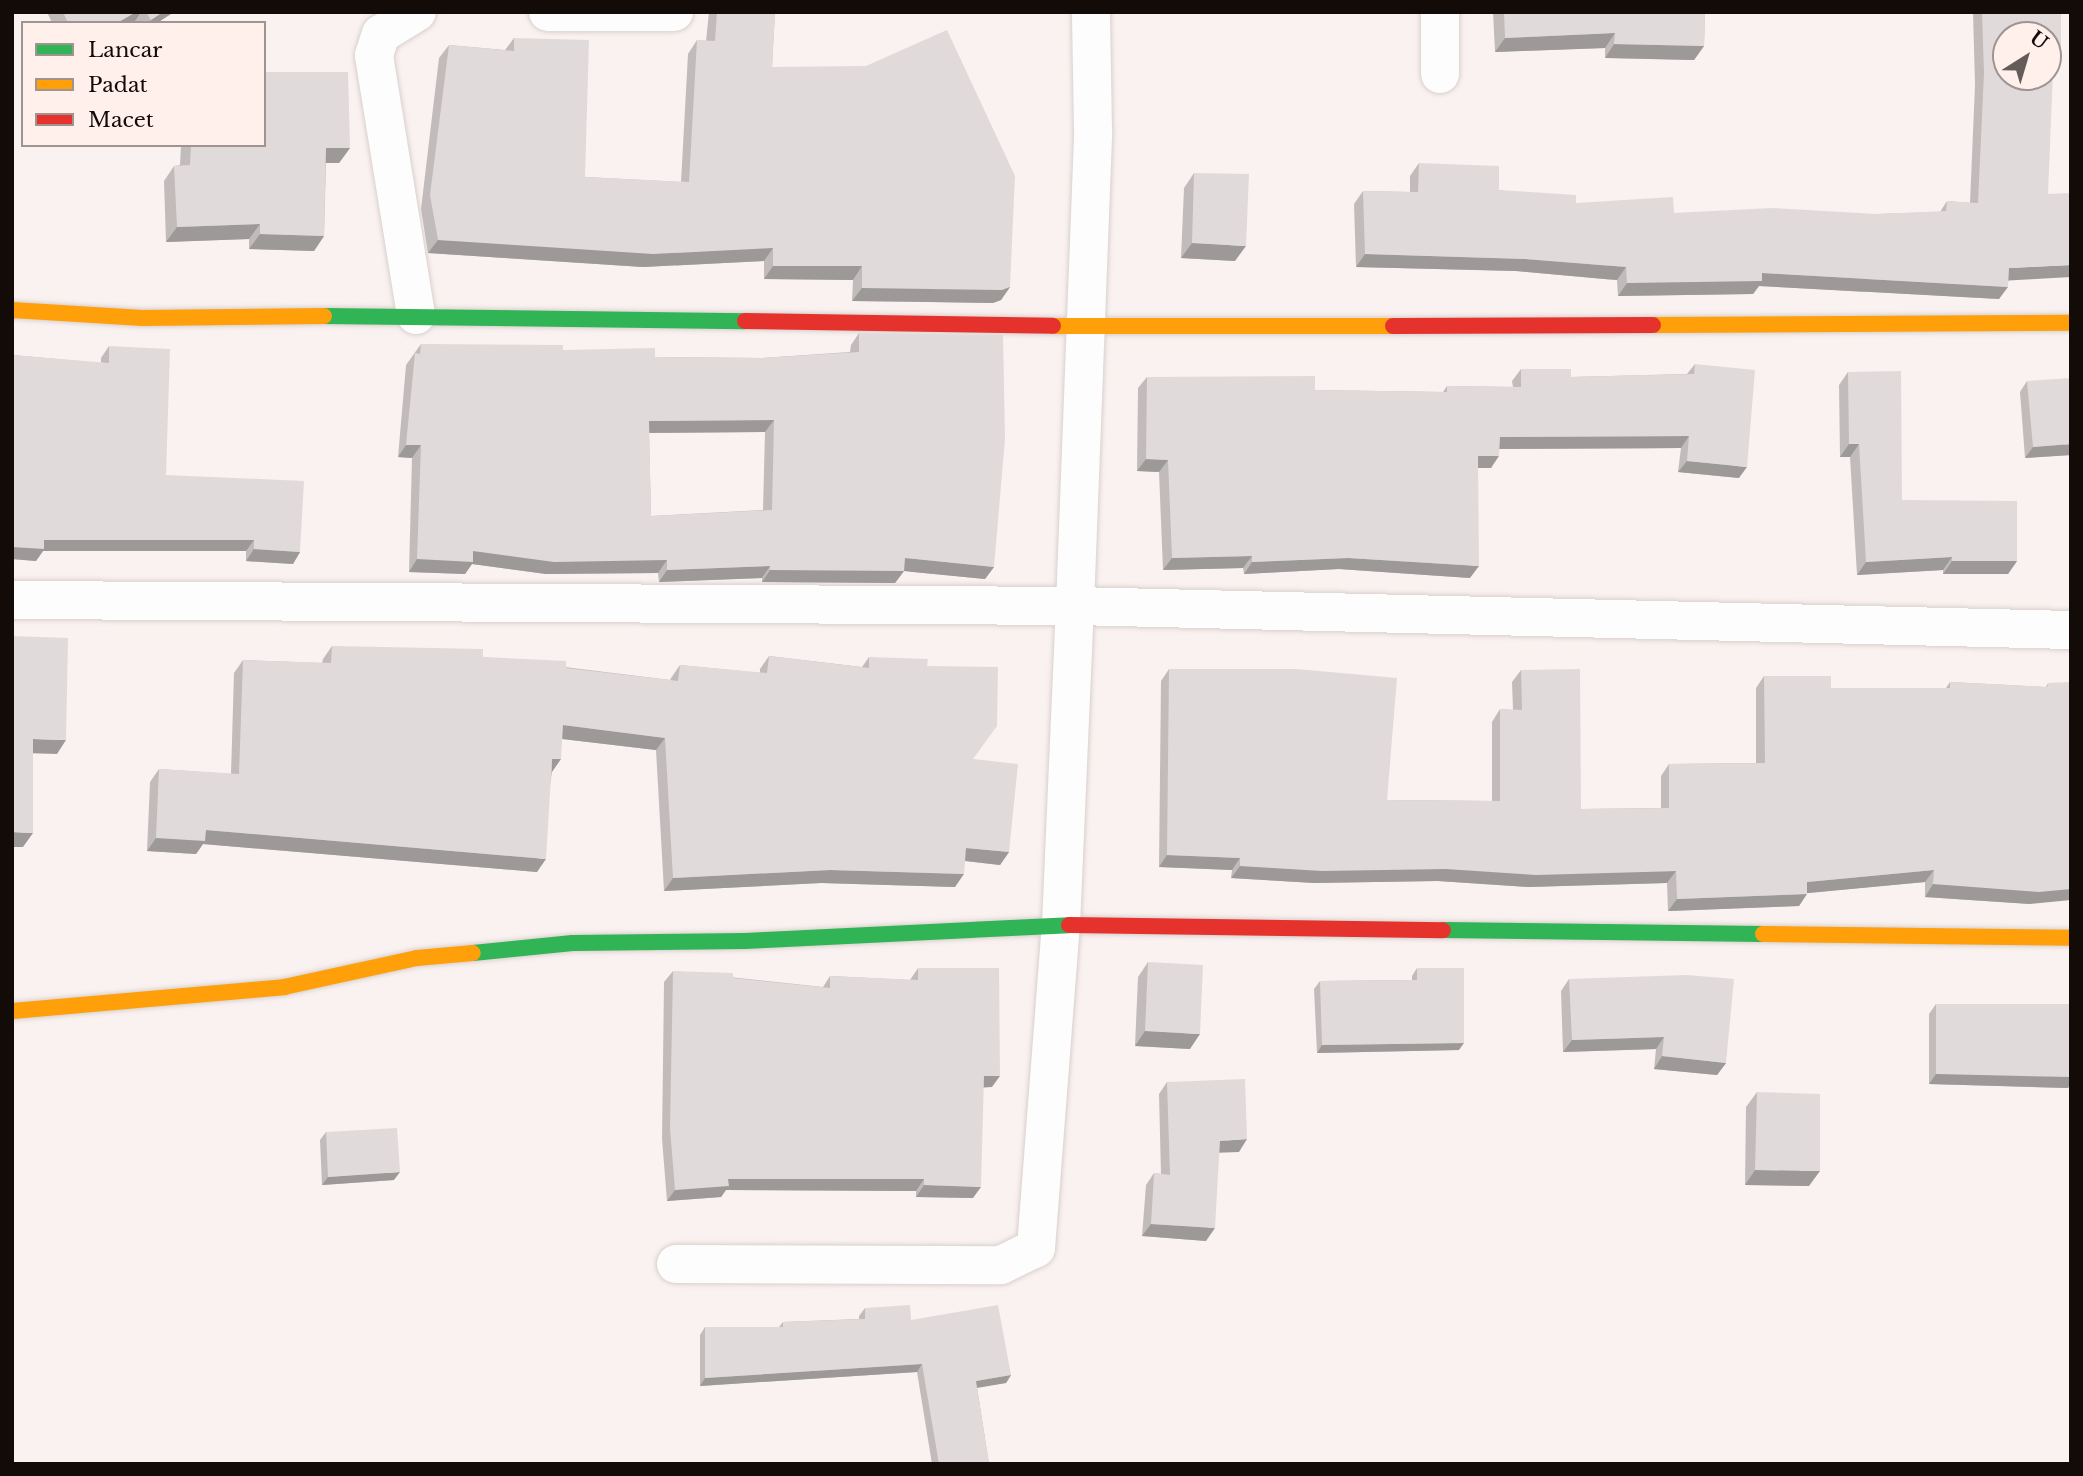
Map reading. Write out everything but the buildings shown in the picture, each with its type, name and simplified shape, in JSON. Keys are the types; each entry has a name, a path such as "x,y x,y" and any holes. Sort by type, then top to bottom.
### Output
{"street":[{"path":"416,315 373,55 381,34 417,12"},
{"path":"548,12 674,12"},
{"path":"676,1264 1001,1265 1036,1248 1061,925 1093,130 1091,12"},
{"path":"1440,12 1440,74"},
{"path":"12,310 143,318 416,315 1085,327 2071,323"},
{"path":"12,600 1075,606 2071,630"},
{"path":"12,1011 285,987 418,958 573,943 745,941 1061,925 2071,938"}],"traffic: fast":[{"path":"324,316 745,321"},
{"path":"473,953 573,943 745,941 1069,925"},
{"path":"1443,930 1763,934"}],"traffic: slow":[{"path":"12,310 143,318 324,316"},
{"path":"1653,325 2071,323"},
{"path":"1053,326 1393,326"},
{"path":"1763,934 2071,938"},
{"path":"12,1011 284,987 417,958 473,953"}],"traffic: jam":[{"path":"745,321 1053,326"},
{"path":"1393,326 1653,325"},
{"path":"1069,925 1443,930"}]}
